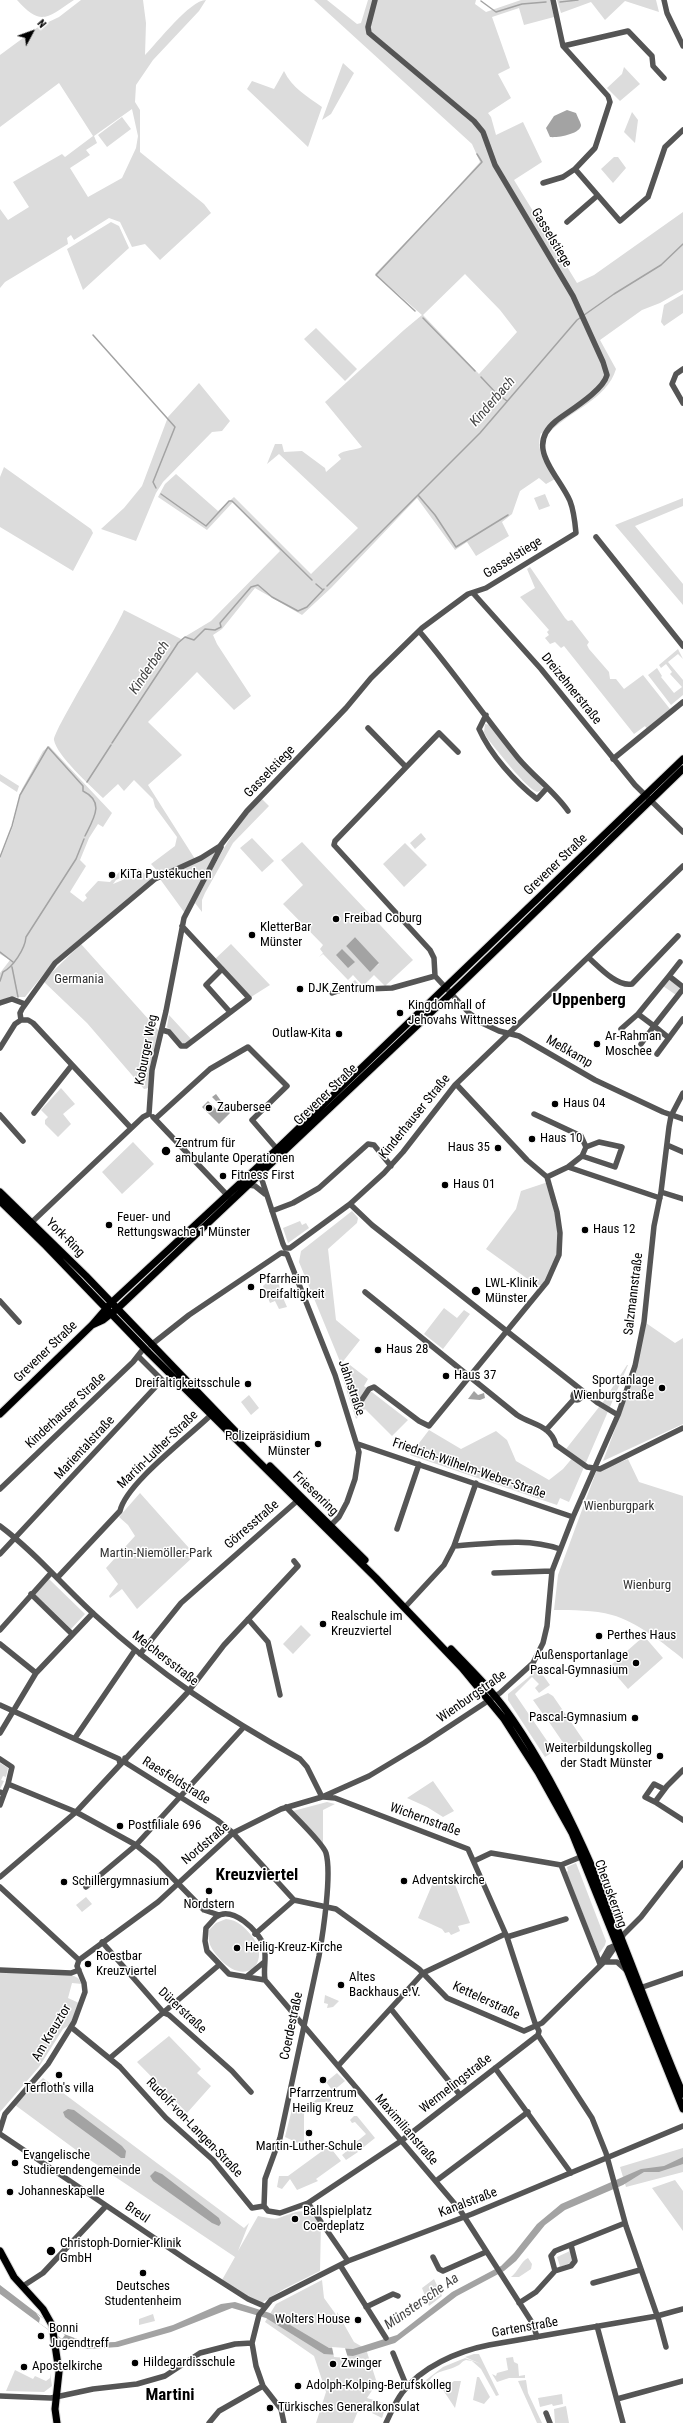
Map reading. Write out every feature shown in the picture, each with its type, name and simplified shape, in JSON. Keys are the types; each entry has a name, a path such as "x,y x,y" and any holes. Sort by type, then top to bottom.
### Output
{"main road":[{"name":"Grevener Straße","path":"108,1311 111,1302 230,1198 249,1185 448,991 644,795 683,759"},
{"name":"Grevener Straße","path":"0,1414 92,1325 108,1311 117,1309 230,1198 277,1149 448,991 683,769"},
{"name":"York-Ring","path":"0,1192 32,1222 117,1309"},
{"name":"York-Ring","path":"0,1201 46,1246 108,1311"},
{"name":"Friesenring","path":"117,1309 147,1347"},
{"name":"Friesenring","path":"108,1311 147,1347 328,1528 492,1698"},
{"name":"Friesenring","path":"213,1413 297,1501 328,1528 408,1604 492,1698"},
{"name":"Cheruskerring","path":"492,1698 538,1772 583,1856 616,1945 683,2109"},
{"name":"Cheruskerring","path":"492,1698 533,1751 574,1825 622,1937 640,1988 683,2094"},
{"path":"0,2252 14,2277 43,2309 53,2327 59,2372 54,2398 57,2423"}],"street":[{"name":"Gasselstiege","path":"0,1048 15,1024 21,1020 20,1013 25,1004 55,963 155,879 201,858 224,843 247,811 346,708 371,678 419,631 460,600 473,592 486,588 576,533 573,510 546,460 542,440 544,433 554,423 600,387 606,378 604,362 573,296 495,165 483,132 474,121 369,33 368,27 375,0"},
{"path":"543,183 563,177 575,169 595,148 610,102 608,96 563,46 553,0"},
{"path":"664,0 683,46"},
{"path":"563,46 628,32 652,56 653,66 664,78"},
{"path":"575,169 620,221 625,219 648,197 665,147 683,130"},
{"path":"567,222 597,196"},
{"path":"683,368 676,374 672,384 683,403"},
{"path":"596,537 683,646"},
{"name":"Dreizehnerstraße","path":"473,592 540,669 613,760 644,795 683,832"},
{"path":"419,631 518,758 560,800 568,811"},
{"path":"613,760 683,702"},
{"path":"486,715 479,729 487,744 507,768 537,799 547,788"},
{"path":"368,728 406,767"},
{"path":"332,992 341,990 392,988 435,976 434,958 430,950 334,844 439,733 458,752"},
{"name":"Koburger Weg","path":"149,1114 152,1070 162,1030 184,918 224,843"},
{"name":"Kinderhauser Straße","path":"0,1489 139,1357 147,1347 189,1314 294,1245 350,1204 391,1166 456,1084 508,1033 589,958 683,866"},
{"path":"162,1030 169,1032 181,1046 186,1046 249,998 182,926"},
{"path":"589,958 608,976 626,985 632,984 678,936"},
{"path":"621,1030 638,1014 680,962"},
{"path":"222,969 206,985 230,1012"},
{"name":"Meßkamp","path":"435,976 448,991 482,1023 520,1036 595,1080 671,1116 683,1119"},
{"path":"641,1044 683,988 669,976"},
{"path":"0,1003 12,999 25,1004"},
{"path":"638,1014 668,1038"},
{"path":"657,1054 683,1019"},
{"path":"21,1020 32,1022 131,1128"},
{"path":"155,1119 210,1069 223,1063 244,1047 251,1048 287,1086 252,1120 277,1149"},
{"path":"34,1113 72,1065"},
{"path":"357,1407 369,1389 374,1387 398,1401 419,1421 429,1426 468,1375 507,1332 547,1282 559,1255 560,1233 557,1212 547,1177 527,1160 456,1084"},
{"name":"Salzmannstraße","path":"593,1469 618,1415 635,1366 644,1322 654,1226 671,1116 683,1093"},
{"path":"32,1222 131,1128 149,1114 230,1198"},
{"path":"534,1114 581,1136 586,1147"},
{"path":"0,1115 23,1141"},
{"path":"547,1177 568,1167 582,1156 586,1147 600,1142 619,1144 622,1148 615,1167 582,1156"},
{"path":"272,1211 289,1205 319,1188 367,1145 372,1144 391,1166"},
{"path":"667,1145 683,1152"},
{"path":"568,1167 660,1195 683,1199"},
{"name":"Jahnstraße","path":"260,1174 283,1244 320,1334 358,1444 359,1452 355,1479 343,1512 328,1528"},
{"path":"249,1185 255,1186 267,1196"},
{"path":"350,1204 372,1225 581,1392 618,1415"},
{"path":"366,1292 528,1423 546,1430 553,1435 556,1445 570,1457 593,1469 600,1469 683,1428"},
{"path":"0,1301 19,1322"},
{"name":"Marientalstraße","path":"0,1554 162,1380 139,1357"},
{"path":"546,1430 574,1399 574,1394 581,1392"},
{"name":"Martin-Luther-Straße","path":"57,1578 120,1511 122,1501 134,1486 213,1413"},
{"name":"Friedrich-Wilhelm-Weber-Straße","path":"358,1444 573,1517"},
{"path":"397,1529 419,1464"},
{"name":"Wienburgstraße","path":"322,1797 369,1776 492,1698 527,1670 543,1643 547,1626 552,1571 593,1469"},
{"path":"408,1604 444,1565 454,1546 476,1483"},
{"name":"Görresstraße","path":"140,1654 181,1603 297,1501"},
{"name":"Melchersstraße","path":"0,1526 16,1538 93,1614 188,1692 243,1728 300,1759 307,1767 322,1797"},
{"path":"454,1546 525,1542 548,1544 560,1548"},
{"path":"0,1877 76,1812 188,1692 224,1645 298,1566"},
{"path":"494,1573 552,1571"},
{"path":"0,1630 51,1573"},
{"path":"31,1594 72,1634"},
{"path":"0,1733 12,1710 36,1673 72,1634 93,1614"},
{"path":"248,1619 268,1642 280,1695"},
{"path":"0,1644 36,1673"},
{"path":"75,1738 135,1650"},
{"name":"Raesfeldstraße","path":"0,1705 123,1761 179,1798 217,1820 233,1833 294,1900"},
{"path":"86,1887 136,1845 243,1728"},
{"path":"0,1759 12,1768 8,1784 2,1793 0,1804"},
{"path":"655,1802 664,1789 683,1770"},
{"path":"8,1784 76,1812 136,1845 178,1883 208,1913 239,1918 263,1944 265,1951 263,1963 265,1980 229,1974 207,1951 204,1941 206,1928 218,1915"},
{"path":"664,1789 654,1784 645,1797 683,1820"},
{"name":"Nordstraße","path":"79,1960 151,1908 233,1833 286,1806 322,1797"},
{"name":"Wichernstraße","path":"322,1797 335,1798 407,1826 460,1844 468,1849 506,1936 535,2023 538,2025"},
{"name":"Coerdestraße","path":"264,2206 265,2179 280,2138 324,1931 327,1870 326,1853 286,1806"},
{"path":"474,1861 491,1853 561,1865 583,1856"},
{"path":"666,2347 625,2224 607,2158 592,2118 538,2035 538,2025 542,2023 602,1963 622,1937 641,1917 683,1862"},
{"path":"561,1865 602,1963"},
{"path":"0,1887 79,1960"},
{"path":"255,1934 294,1900 325,1906"},
{"name":"Kettelerstraße","path":"325,1906 336,1908 423,1973 447,1998 524,2031 538,2025"},
{"path":"338,2066 423,1973 506,1936 566,1919"},
{"name":"Dürerstraße","path":"102,1942 164,2013 169,2015 232,2071 250,2092"},
{"name":"Am Kreuztor","path":"0,2130 7,2111 48,2064 71,2028 85,1992 77,1964 79,1960"},
{"path":"602,1963 617,1962 626,1970"},
{"path":"246,1977 263,1963"},
{"path":"110,2058 219,1965"},
{"path":"0,1970 71,1973 79,1970"},
{"path":"640,1988 683,1974"},
{"name":"Maximilianstraße","path":"265,1980 464,2216 532,2324 537,2337"},
{"path":"391,2009 460,2095"},
{"name":"Rudolf-von-Langen-Straße","path":"71,2028 110,2058 137,2084 166,2118 213,2160 252,2208 264,2206"},
{"name":"Wermelingstraße","path":"264,2206 268,2211 280,2213 308,2203 401,2141 538,2035"},
{"path":"495,2068 572,2173"},
{"path":"436,2181 528,2112"},
{"name":"Kanalstraße","path":"262,2310 286,2291 348,2261 572,2173 683,2126"},
{"name":"Breul","path":"0,2134 106,2206 248,2299 262,2310"},
{"path":"308,2203 348,2261"},
{"path":"23,2286 43,2273 106,2206"},
{"path":"555,2271 552,2254 625,2224"},
{"path":"519,2303 540,2288 555,2271 571,2266 575,2261 572,2245"},
{"path":"433,2257 439,2270 443,2271 486,2252"},
{"path":"340,2265 386,2338"},
{"path":"593,2283 640,2270"},
{"path":"366,2307 393,2294 398,2296"},
{"path":"262,2310 252,2343 256,2366 263,2386 281,2409 284,2423"},
{"name":"Gartenstraße","path":"386,2423 407,2387 436,2364 466,2351 683,2310"},
{"path":"597,2326 623,2423"},
{"path":"0,2396 54,2398 93,2389 149,2382 165,2376 200,2352 235,2344 252,2343"},
{"path":"393,2353 407,2387"},
{"path":"617,2399 683,2381"},
{"path":"209,2423 219,2411 263,2386"},
{"path":"546,2413 550,2423"}],"green space":[{"path":"17,0 74,0 50,15 38,17 32,14"},
{"path":"81,0 143,0 146,23 145,55 183,14 199,2 206,0 199,11 153,60 136,85 135,102 140,110 140,152 204,204 211,213 160,260 145,244 132,247 120,222 109,218 74,240 71,235 67,238 68,244 5,282 0,288 0,209 8,220 29,207 13,182 62,154 65,157 93,136 59,83 0,127 0,55 38,27 59,17","holes":["132,109 138,136 136,148 122,178 88,197 70,168 90,155 86,150 97,143 94,136"]},
{"path":"314,0 327,0 357,24 361,23 368,0 476,0 475,4 486,12 521,0 550,0 554,17 524,25 519,8 492,17 510,68 498,74 511,98 488,113 491,117 496,135 523,122 542,162 514,180 577,283 594,275 683,212 683,290 660,303 642,310 600,340 616,369 611,380 596,397 565,419 547,435 541,433 539,445 540,451 548,469 555,479 546,484 539,478 520,491 512,514 502,522 509,536 476,556 467,542 455,550 417,498 331,588 302,615 255,588 222,629 213,635 217,644 251,696 234,710 197,672 148,722 182,755 148,785 195,859 161,875 151,864 175,846 177,837 155,807 153,799 134,780 124,791 118,784 103,798 61,754 56,747 54,740 56,733 124,610 181,639 211,621 280,551 233,502 207,530 158,497 165,484 176,474 218,511 234,497 311,574 358,528 279,454 267,464 275,444 282,444 284,452 302,451 325,468 326,472 341,459 338,455 362,447 325,402 422,315 375,274 480,162 472,144","holes":["465,274 500,310 517,332 479,374 423,315"]},
{"path":"557,0 656,0 659,12 625,1 605,20 591,2 561,13"},
{"path":"343,63 354,73 331,114 322,120"},
{"path":"624,67 640,84 620,101 607,88 622,74"},
{"path":"284,71 296,87 322,107 308,147 247,89 252,81 274,89"},
{"path":"632,112 638,120 635,143 624,132"},
{"path":"122,117 131,129 107,147 98,135"},
{"path":"614,157 618,157 626,168 613,183 601,169"},
{"path":"111,222 119,226 129,248 83,290 67,249"},
{"path":"683,294 683,313 664,326 661,322 664,305"},
{"path":"316,328 357,369 345,381 304,339"},
{"path":"199,383 230,421 222,431 212,432 163,482 156,493 136,541 101,529 124,508 142,486 168,417"},
{"path":"4,467 91,529 93,533 73,571 0,527 0,477"},
{"path":"545,494 550,506 539,510 534,498"},
{"path":"683,498 683,506 635,526 683,584 683,605 615,525"},
{"path":"530,567 565,618 568,621 572,620 589,642 587,645 589,649 609,672 610,679 616,679 624,689 643,675 670,709 647,729 645,726 634,734 564,646 561,648 555,642 550,644 545,638 549,635 547,632 549,630 520,597 535,588 527,569"},
{"path":"678,649 683,659 678,654 668,662 683,680 683,695 671,705 648,675 657,668 662,676 661,677 674,693 682,687 670,674 672,672 666,664 661,668 659,665"},
{"path":"485,724 490,725 543,788 543,790 537,792 532,789 511,768 487,738 484,732"},
{"path":"49,746 112,813 103,827 98,824 89,838 80,860 86,866 70,892 83,902 87,898 85,895 98,881 110,882 120,871 126,875 116,880 113,884 132,876 138,868 152,880 56,959 25,997 12,997 0,1000 0,973 10,960 0,954 0,859 13,826 22,789 43,751"},
{"path":"0,774 19,786 17,792 0,781"},
{"path":"262,799 269,806 233,843 205,893 202,900 202,912 195,903 209,875 232,835"},
{"path":"421,833 426,839 415,849 410,843"},
{"path":"252,838 274,861 262,872 240,848"},
{"name":"Freibad Coburg","path":"302,842 413,960 385,986 374,975 363,986 353,975 348,980 323,954 319,957 323,953 320,949 323,945 283,904 303,885 281,860","holes":["355,937 379,964 370,971 346,946"]},
{"path":"405,843 427,865 404,887 383,864"},
{"path":"219,850 185,912 184,912 160,879"},
{"name":"Germania","path":"81,944 159,1031 149,1088 144,1089 87,1023 43,981"},
{"path":"231,944 270,985 251,997 215,959"},
{"path":"670,979 680,988 676,995 663,986"},
{"path":"355,980 361,987 363,986 361,988 347,987"},
{"path":"169,1015 192,1040 186,1044 181,1043 167,1027"},
{"path":"61,1088 75,1104 63,1114 71,1124 58,1137 45,1124 45,1120 48,1117 41,1110"},
{"path":"133,1142 154,1164 122,1194 102,1172"},
{"path":"548,1182 557,1222 558,1249 550,1274 541,1285 536,1285 486,1249 516,1209 521,1191"},
{"path":"352,1211 358,1218 357,1223 328,1249 336,1320 360,1340 341,1364 299,1262 301,1251"},
{"path":"300,1221 302,1225 306,1223 309,1228 288,1243 283,1228"},
{"path":"275,1275 278,1276 280,1291 287,1307 279,1309 275,1301 270,1303 263,1286"},
{"path":"444,1308 457,1318 464,1310 470,1314 443,1349 424,1334"},
{"path":"646,1323 675,1343 683,1338 683,1424 603,1461 631,1387"},
{"path":"350,1365 368,1379 364,1386 408,1420 392,1436 365,1409 356,1419 342,1376"},
{"path":"627,1365 569,1502 560,1498 557,1505 410,1455 429,1430 461,1449 496,1431 507,1440 516,1461 549,1480 563,1469 574,1456 566,1449 603,1402"},
{"path":"249,1395 259,1408 251,1415 241,1402"},
{"path":"628,1459 639,1482 683,1496 683,1659 640,1628 621,1618 605,1613 591,1611 554,1610 558,1575 596,1472"},
{"name":"Martin-Niemöller-Park","path":"140,1493 189,1548 187,1550 193,1557 137,1609 122,1589 110,1598 109,1596 118,1584 106,1568 135,1536 128,1525 119,1517"},
{"path":"49,1579 85,1614 71,1629 35,1594"},
{"path":"301,1625 311,1635 293,1654 283,1644"},
{"name":"Außensportanlage Pascal-Gymnasium","path":"644,1636 663,1658 628,1689 609,1667"},
{"path":"537,1667 550,1685 539,1693 535,1688 539,1684 532,1677 515,1694 554,1751 545,1757 508,1700 508,1694 529,1677"},
{"path":"548,1693 553,1696 584,1741 571,1747 567,1742 564,1744 549,1722 551,1717 545,1717 533,1700"},
{"path":"0,1763 8,1768 6,1777 3,1776 1,1780 4,1781 0,1789"},
{"path":"433,1781 454,1811 443,1817 427,1807 407,1798"},
{"path":"327,1802 335,1804 323,1810 323,1844 293,1811"},
{"path":"576,1863 606,1941 599,1954 566,1872 568,1871 567,1867"},
{"path":"438,1875 454,1882 470,1923 458,1926 460,1931 451,1935 449,1932 445,1933 442,1929 418,1918 432,1885 436,1886"},
{"path":"86,1897 92,1904 82,1912 76,1905"},
{"path":"226,1919 237,1922 243,1927 251,1935 257,1945 259,1954 258,1962 253,1968 247,1971 238,1971 229,1967 219,1958 210,1945 209,1930 216,1923"},
{"path":"0,1972 72,1975 78,1978 82,1984 72,1983 68,1998 79,2003 70,2025 63,2029 39,2067 0,2112"},
{"path":"325,1995 339,2001 333,2007 327,2008 328,2004 324,2003"},
{"path":"169,2036 201,2069 197,2073 211,2086 187,2113 137,2062"},
{"path":"337,2073 345,2081 333,2091 326,2082"},
{"path":"43,2078 244,2228 249,2223 238,2251 258,2216 277,2219 302,2211 310,2214 321,2224 320,2271 284,2289 260,2304 222,2280 235,2257 87,2158 15,2105"},
{"path":"326,2093 332,2102 317,2102 312,2107 310,2104"},
{"path":"293,2105 304,2112 304,2140 302,2145 285,2137"},
{"path":"354,2116 357,2116 375,2138 360,2150 355,2143 366,2134 355,2122 352,2123 350,2120"},
{"path":"329,2146 341,2161 316,2179 318,2181 297,2190 290,2179 282,2189 277,2187 279,2176 288,2176"},
{"path":"353,2146 358,2152 346,2160 342,2155"},
{"path":"683,2148 683,2172 626,2187 620,2167"},
{"path":"675,2180 683,2191 683,2231 652,2188"},
{"path":"570,2251 574,2255 571,2263 557,2268 560,2266 557,2257"},
{"path":"528,2258 532,2264 531,2269 519,2277 511,2277 523,2262"},
{"path":"434,2279 442,2296 429,2306 422,2288"},
{"path":"322,2280 324,2298 337,2316 337,2312 354,2342 366,2349 377,2383 367,2398 387,2404 387,2407 365,2401 363,2405 385,2409 382,2418 372,2413 372,2410 362,2408 358,2411 353,2423 316,2423 326,2392 314,2356 265,2322 276,2304"},
{"path":"153,2314 155,2321 139,2325 139,2319"},
{"path":"479,2354 499,2395 496,2396 481,2369 472,2361 466,2360 459,2365 439,2372 431,2378 426,2390 424,2389 426,2380 443,2367 465,2358 481,2364 465,2357"},
{"path":"513,2357 514,2362 518,2364 519,2376 525,2375 525,2378 509,2378 497,2382 492,2374 496,2376 497,2373 508,2370 506,2358"},
{"path":"15,2370 33,2379 35,2376 46,2381 50,2378 50,2373 52,2386 44,2392 6,2391"},
{"path":"477,2377 479,2377 490,2397 484,2404 473,2400"},
{"path":"526,2380 528,2393 542,2423 537,2423 518,2381"},
{"path":"454,2381 461,2381 455,2408 443,2390"},
{"path":"562,2394 563,2404 553,2406 552,2404 540,2407 538,2398"},
{"path":"566,2406 569,2423 555,2423 554,2409"}],"shaded area":[{"path":"567,110 576,113 581,125 580,128 568,135 550,137 546,128 554,116"},
{"path":"355,937 379,963 370,972 346,946"},
{"path":"342,949 355,962 348,968 336,955"},
{"name":"Zaubersee","path":"216,1094 230,1113 219,1124 202,1107 208,1101 217,1110 221,1106 212,1097"},
{"path":"474,1391 478,1395 484,1393 485,1398 480,1400 468,1399"},
{"path":"68,2109 74,2110 122,2146 126,2151 125,2158 121,2158 65,2117 63,2112"},
{"path":"683,2157 683,2164 659,2172 644,2172 623,2185 565,2210 545,2225 516,2261 504,2271 457,2296 395,2343 353,2356 324,2354 266,2318 232,2308 171,2332 118,2347 88,2349 66,2343 0,2294 0,2285 64,2334 88,2343 115,2342 173,2325 221,2304 235,2302 270,2313 329,2348 353,2349 397,2335 452,2292 501,2266 514,2253 537,2224 561,2204 641,2169 664,2166"},
{"path":"155,2171 162,2174 219,2218 221,2223 219,2226 212,2223 153,2181 150,2176"}],"pier":[{"path":"36,2313 65,2335 62,2339 39,2323 40,2318"},
{"path":"332,2347 345,2348 348,2358 334,2357"}],"waterway":[{"path":"560,2 578,0"},
{"path":"481,1 496,12 522,4 546,2"},
{"path":"415,311 376,275 482,162 477,154"},
{"name":"Kinderbach","path":"327,586 480,433 577,320 614,294 661,265 683,244"},
{"path":"423,318 475,371"},
{"path":"93,335 175,427 153,482 156,488"},
{"path":"481,377 496,393 507,401"},
{"path":"161,494 206,526 229,501 232,501 312,580"},
{"path":"418,495 435,515 456,547 508,515"},
{"path":"316,584 323,590"},
{"name":"Kinderbach","path":"112,743 178,643 185,637 194,640 205,629 215,630 221,627 220,623 251,587 258,585 272,597 298,611 307,607 324,589"},
{"name":"Kinderbach","path":"87,782 111,745"},
{"path":"0,857 12,826 20,795 48,747 83,786 83,791 90,795 94,800 96,811 85,836"},
{"name":"Kinderbach","path":"0,981 3,972 7,970 18,957 26,937 76,859 84,839"},
{"path":"0,952 13,962"},
{"path":"12,967 18,997"}],"place":[{"name":"KiTa Pustekuchen","path":"112,875"},
{"name":"Freibad Coburg","path":"336,919"},
{"name":"KletterBar Münster","path":"252,935"},
{"name":"DJK Zentrum","path":"300,989"},
{"name":"Kingdomhall of Jehovahs Wittnesses","path":"400,1013"},
{"name":"Outlaw-Kita","path":"339,1034"},
{"name":"Ar-Rahman Moschee","path":"597,1044"},
{"name":"Haus 04","path":"555,1104"},
{"name":"Zaubersee","path":"209,1108"},
{"name":"Haus 10","path":"532,1139"},
{"name":"Haus 35","path":"498,1148"},
{"name":"Zentrum für ambulante Operationen","path":"166,1151"},
{"name":"Fitness First","path":"223,1176"},
{"name":"Haus 01","path":"445,1185"},
{"name":"Feuer- und Rettungswache 1 Münster","path":"109,1225"},
{"name":"Haus 12","path":"585,1230"},
{"name":"Pfarrheim Dreifaltigkeit","path":"251,1287"},
{"name":"LWL-Klinik Münster","path":"476,1291"},
{"name":"Haus 28","path":"378,1350"},
{"name":"Haus 37","path":"446,1376"},
{"name":"Dreifaltigkeitsschule","path":"248,1384"},
{"name":"Sportanlage Wienburgstraße","path":"662,1388"},
{"name":"Polizeipräsidium Münster","path":"318,1444"},
{"name":"Realschule im Kreuzviertel","path":"323,1624"},
{"name":"Perthes Haus","path":"599,1636"},
{"name":"Außensportanlage Pascal-Gymnasium","path":"636,1663"},
{"name":"Pascal-Gymnasium","path":"635,1718"},
{"name":"Weiterbildungskolleg der Stadt Münster","path":"660,1756"},
{"name":"Postfiliale 696","path":"120,1826"},
{"name":"Adventskirche","path":"404,1881"},
{"name":"Schillergymnasium","path":"64,1882"},
{"name":"Nordstern","path":"209,1891"},
{"name":"Heilig-Kreuz-Kirche","path":"237,1948"},
{"name":"Roestbar Kreuzviertel","path":"88,1964"},
{"name":"Altes Backhaus e.V.","path":"341,1985"},
{"name":"Terfloth's villa","path":"59,2075"},
{"name":"Pfarrzentrum Heilig Kreuz","path":"323,2080"},
{"name":"Martin-Luther-Schule","path":"309,2133"},
{"name":"Evangelische Studierendengemeinde","path":"15,2163"},
{"name":"Johanneskapelle","path":"10,2192"},
{"name":"Ballspielplatz Coerdeplatz","path":"295,2219"},
{"name":"Christoph-Dornier-Klinik GmbH","path":"51,2251"},
{"name":"Deutsches Studentenheim","path":"143,2273"},
{"name":"Wolters House","path":"358,2320"},
{"name":"Bonni Jugendtreff","path":"41,2336"},
{"name":"Hildegardisschule","path":"135,2363"},
{"name":"Zwinger","path":"333,2364"},
{"name":"Apostelkirche","path":"24,2367"},
{"name":"Adolph-Kolping-Berufskolleg","path":"298,2386"},
{"name":"Türkisches Generalkonsulat","path":"270,2408"}],"district":[{"name":"Uppenberg","path":"589,1001"},
{"name":"Kreuzviertel","path":"257,1876"},
{"name":"Martini","path":"170,2396"}],"park label":[{"name":"Wienburgpark","path":"619,1507"},
{"name":"Wienburg","path":"647,1586"}],"water label":[{"name":"Münstersche Aa","path":"422,2302"}]}
